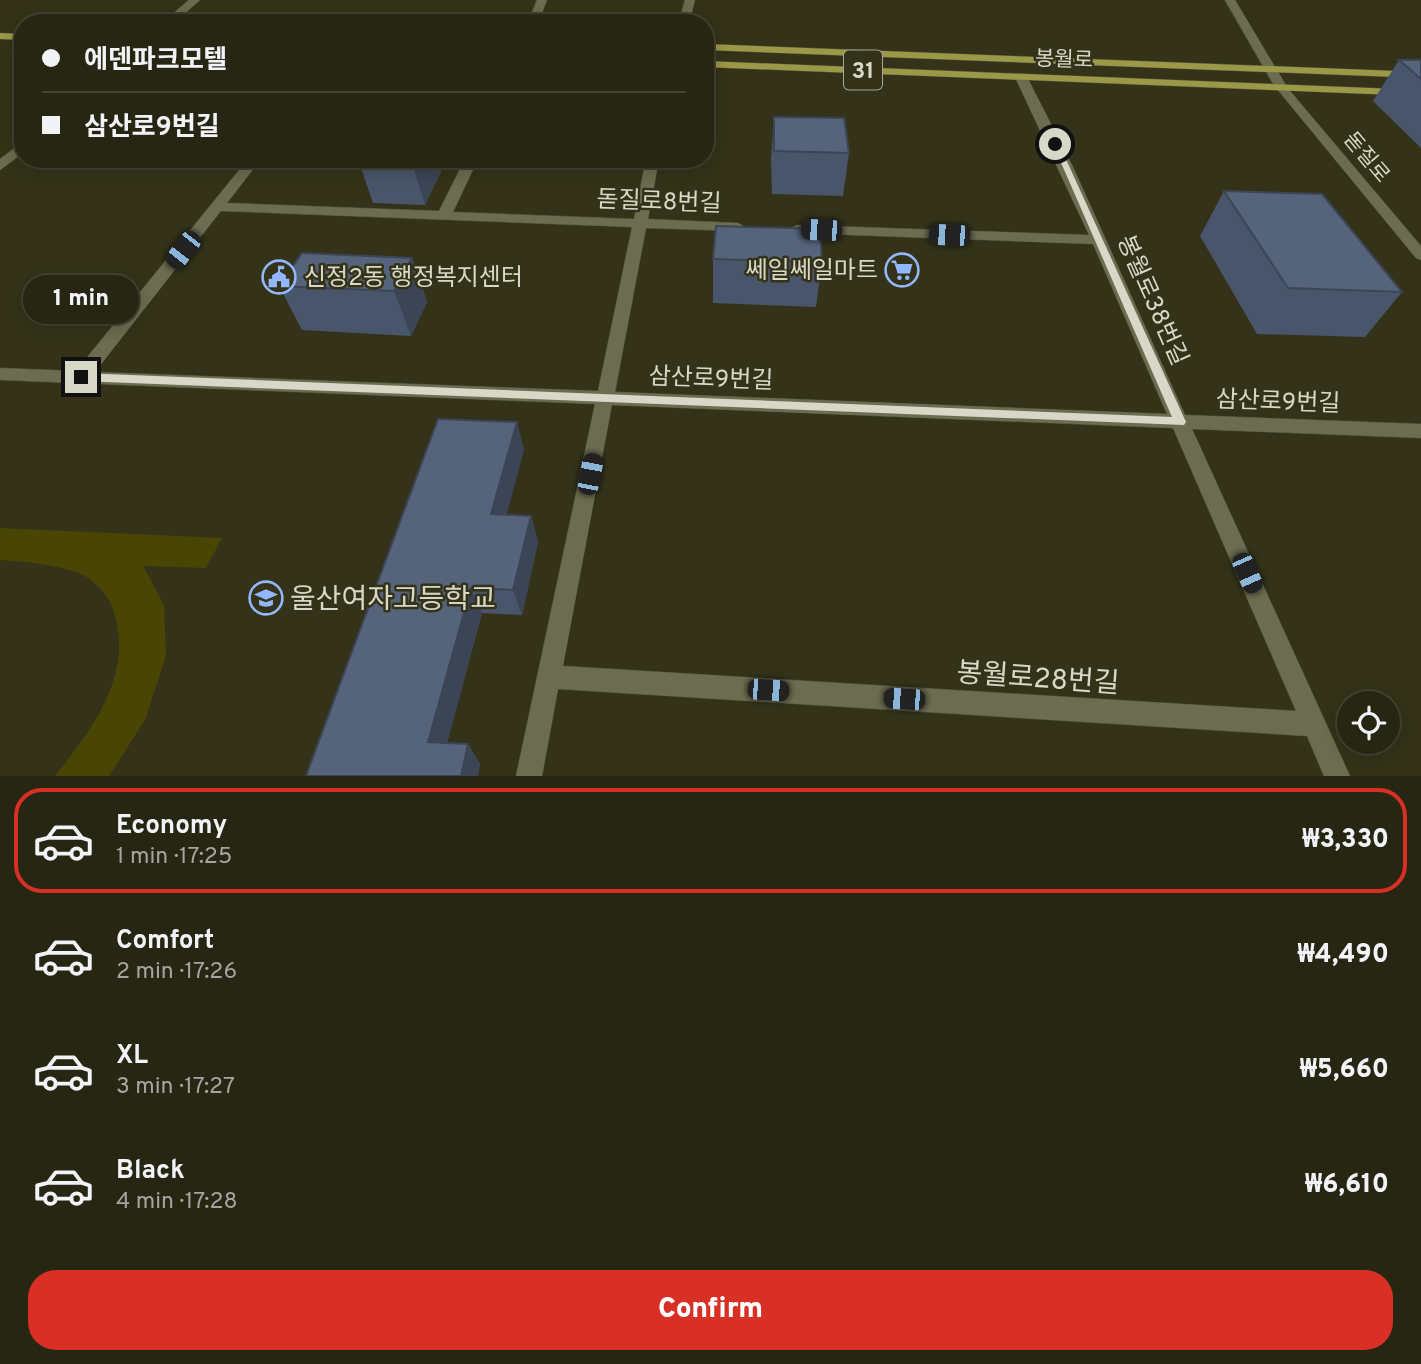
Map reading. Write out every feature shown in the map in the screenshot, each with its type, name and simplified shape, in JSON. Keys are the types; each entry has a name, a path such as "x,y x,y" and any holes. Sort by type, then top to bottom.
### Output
{"main road":[{"path":"714,47 1421,75"},
{"path":"1080,61 1107,65 1119,71 1120,76 1089,79"},
{"name":"봉월로","path":"714,64 1421,93"}],"street":[{"path":"178,14 195,0"},
{"name":"돋질로","path":"1230,0 1281,87 1421,255"},
{"name":"봉월로38번길","path":"1021,77 1099,240 1337,776"},
{"path":"0,166 14,154"},
{"path":"81,377 248,168"},
{"path":"444,216 468,168"},
{"path":"529,776 651,168"},
{"name":"돋질로8번길","path":"217,207 749,227"},
{"path":"776,228 1099,240"},
{"name":"삼산로9번길","path":"0,374 1421,431"},
{"name":"봉월로28번길","path":"549,677 1314,724"}],"shaded area":[{"path":"0,528 222,538 206,568 143,566 164,605 166,656 145,720 109,776 55,776 95,720 114,679 119,635 112,606 96,584 79,573 50,565 0,560"}],"building":[{"path":"1399,60 1421,60 1421,79"},
{"path":"774,117 844,118 849,153 774,151"},
{"path":"1224,191 1322,194 1402,292 1288,288"},
{"path":"716,226 820,229 822,262 713,259"},
{"path":"302,253 412,258 394,291 279,286"},
{"path":"438,419 517,422 491,514 531,516 513,590 471,588 428,742 468,744 461,776 306,776"}],"place":[{"name":"쎄일쎄일마트","path":"902,270"},
{"name":"신정2동 행정복지센터","path":"279,277"},
{"name":"울산여자고등학교","path":"266,598"}],"route":[{"path":"81,377 1180,422 1055,144"}]}
